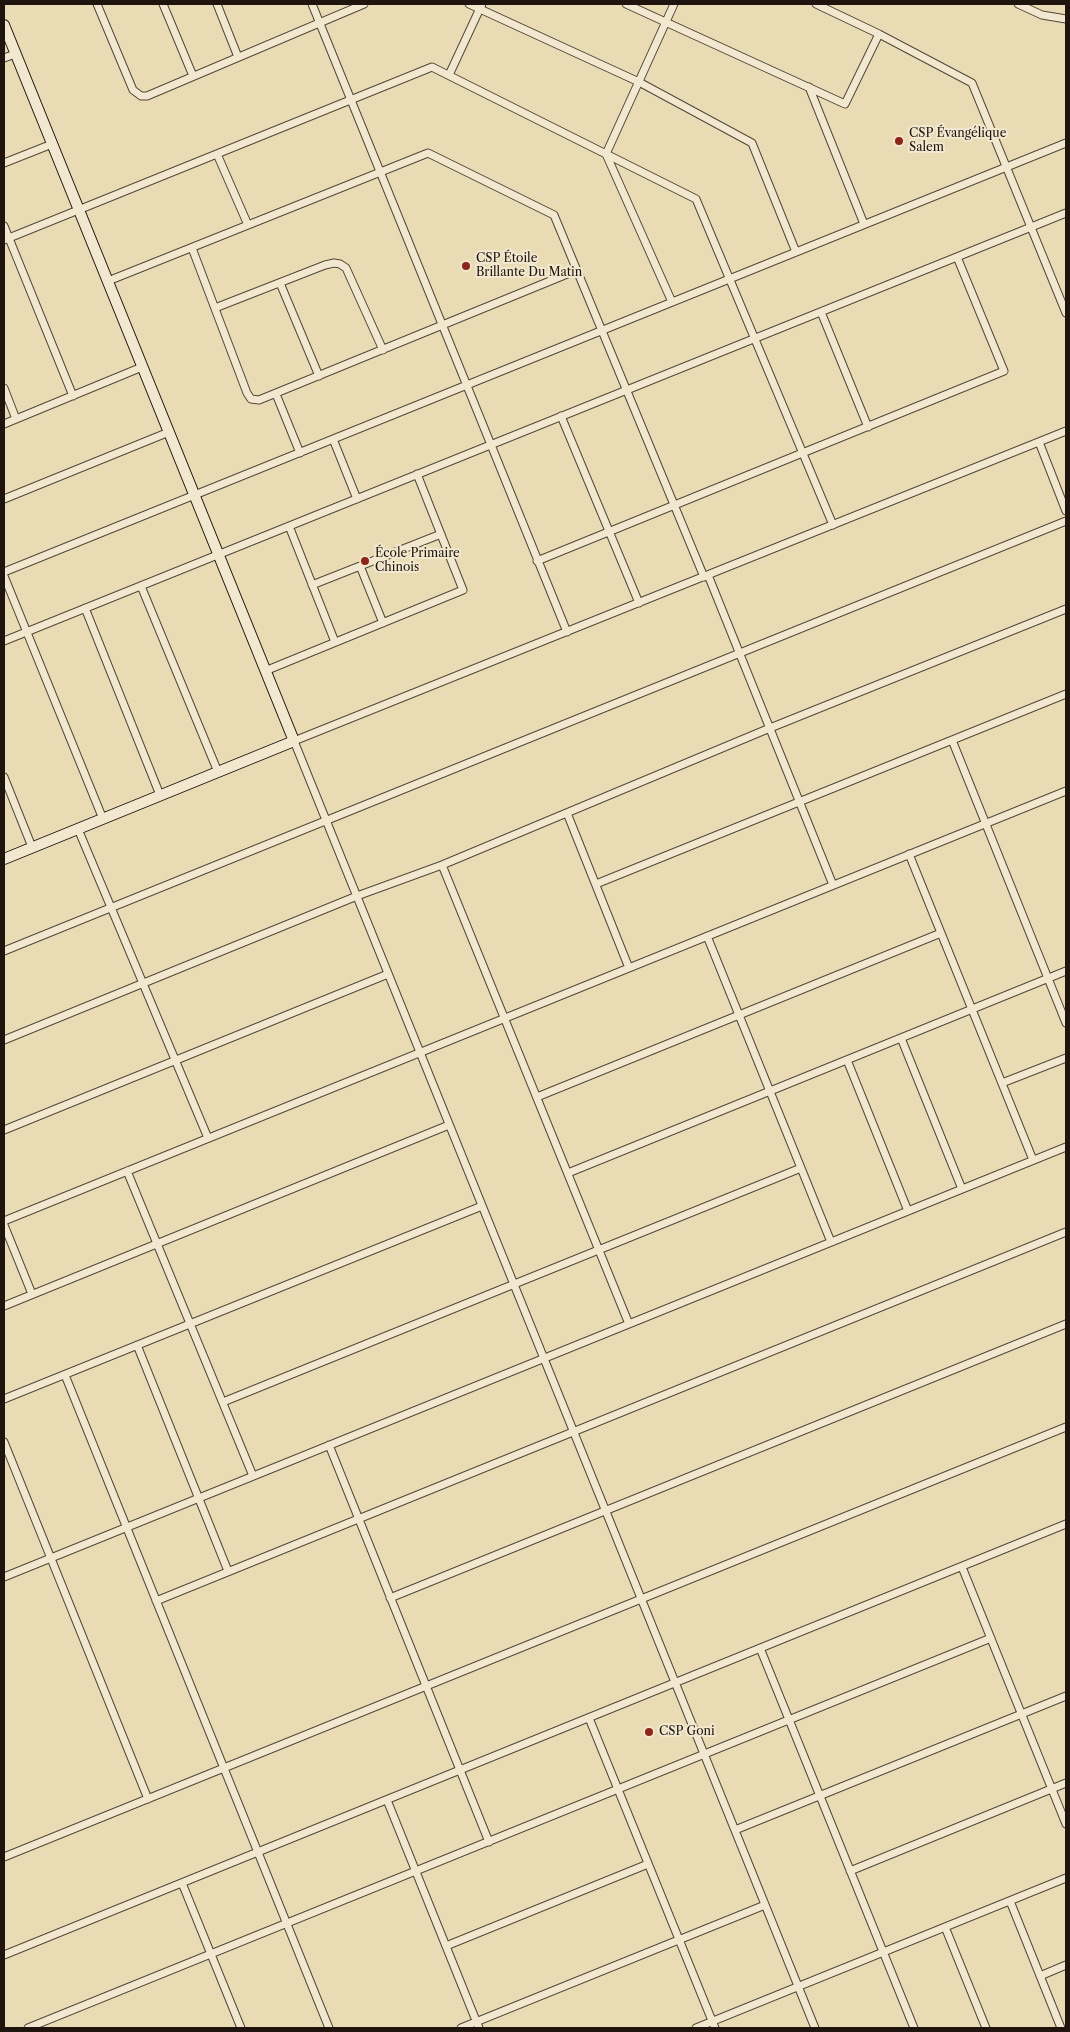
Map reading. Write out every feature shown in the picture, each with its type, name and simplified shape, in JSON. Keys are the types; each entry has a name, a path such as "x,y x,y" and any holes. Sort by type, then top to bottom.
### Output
{"street":[{"path":"97,4 133,90 136,94 147,96 364,4"},
{"path":"163,4 193,76"},
{"path":"217,4 238,57"},
{"path":"312,4 567,632"},
{"path":"469,4 481,6 639,82 752,143 796,252"},
{"path":"626,4 845,104 879,34"},
{"path":"672,302 606,154 674,4"},
{"path":"816,4 879,34 972,83 1066,313"},
{"path":"1018,4 1042,15 1066,19"},
{"path":"449,75 481,6"},
{"path":"4,25 815,2028"},
{"path":"4,58 16,54"},
{"path":"6,239 432,67 696,199 833,525"},
{"path":"808,87 864,224"},
{"path":"103,819 4,574 194,495 1066,143"},
{"path":"4,163 52,144"},
{"path":"108,281 428,153 554,215 673,506 739,653 833,885"},
{"path":"217,154 248,225"},
{"path":"4,641 1066,213"},
{"path":"4,226 6,239 73,396"},
{"path":"192,248 251,399 259,400 576,270"},
{"path":"537,561 1004,372 957,257"},
{"path":"215,308 325,265 340,264 346,268 383,350"},
{"path":"280,283 318,376"},
{"path":"821,312 868,427"},
{"path":"4,424 142,367"},
{"path":"4,388 16,418"},
{"path":"276,394 300,452"},
{"path":"561,416 639,603"},
{"path":"4,859 1066,431"},
{"path":"4,499 169,432"},
{"path":"333,439 357,499"},
{"path":"1038,442 1066,511"},
{"path":"265,671 463,590 418,474"},
{"path":"4,951 1066,521"},
{"path":"289,526 335,642"},
{"path":"312,585 441,534"},
{"path":"360,566 383,623"},
{"path":"141,586 218,772"},
{"path":"85,608 160,795"},
{"path":"4,1040 142,982 357,896 442,865 770,728 1066,609"},
{"path":"596,884 1066,694"},
{"path":"952,740 1066,1023"},
{"path":"4,777 32,848"},
{"path":"4,1221 1066,791"},
{"path":"567,814 630,968"},
{"path":"78,829 208,1138"},
{"path":"909,854 1033,1160"},
{"path":"442,865 629,1324"},
{"path":"537,1097 941,933"},
{"path":"708,936 831,1242"},
{"path":"568,1173 1066,971"},
{"path":"4,1130 388,974"},
{"path":"901,1038 962,1189"},
{"path":"1002,1083 1066,1058"},
{"path":"847,1060 908,1211"},
{"path":"4,1306 449,1125"},
{"path":"4,1577 1066,1147"},
{"path":"223,1402 801,1168"},
{"path":"127,1171 253,1476"},
{"path":"4,1399 482,1206"},
{"path":"4,1225 32,1294"},
{"path":"156,1600 1066,1232"},
{"path":"390,1598 1066,1324"},
{"path":"137,1345 228,1571"},
{"path":"65,1375 329,2028"},
{"path":"4,1857 1066,1427"},
{"path":"4,1442 148,1799"},
{"path":"329,1445 489,1842"},
{"path":"4,1955 1066,1524"},
{"path":"962,1567 1066,1824"},
{"path":"28,2028 991,1638"},
{"path":"760,1648 914,2028"},
{"path":"734,1830 1066,1696"},
{"path":"589,1718 714,2025"},
{"path":"850,1871 1066,1783"},
{"path":"387,1800 478,2025"},
{"path":"446,1946 648,1864"},
{"path":"696,2028 714,2025 798,1987 1066,1878"},
{"path":"182,1882 241,2028"},
{"path":"1010,1901 1061,2028"},
{"path":"461,2028 478,2025 765,1905"},
{"path":"945,1927 986,2028"},
{"path":"1040,1976 1066,1966"}],"place":[{"name":"CSP Évangélique Salem","path":"899,141"},
{"name":"CSP Étoile Brillante Du Matin","path":"466,266"},
{"name":"École Primaire Chinois","path":"365,561"},
{"name":"CSP Goni","path":"649,1732"}]}
